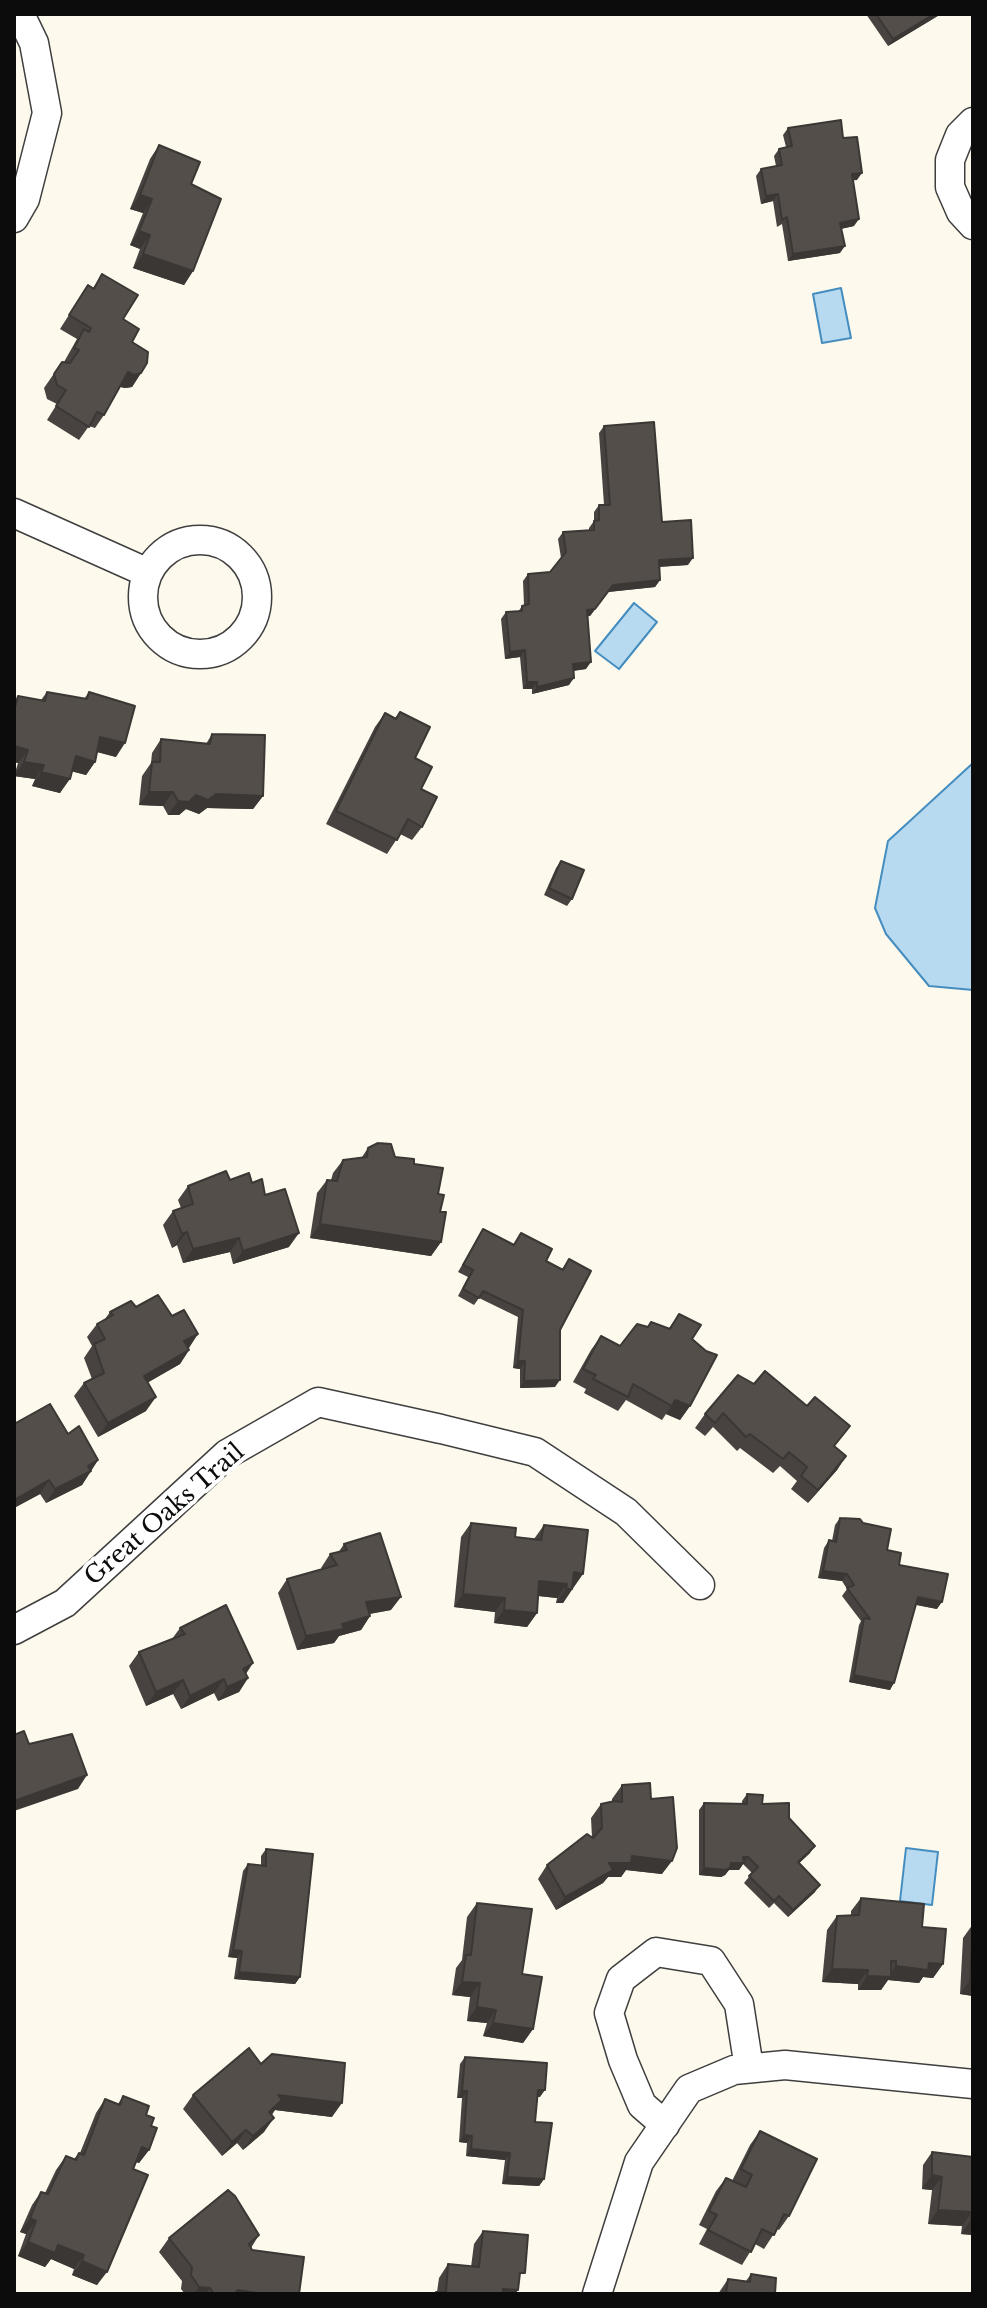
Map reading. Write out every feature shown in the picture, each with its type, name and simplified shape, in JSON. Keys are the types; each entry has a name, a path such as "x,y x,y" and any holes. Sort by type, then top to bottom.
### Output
{"street":[{"path":"14,218 25,199 47,113 34,43 20,14"},
{"path":"973,122 960,135 950,160 950,187 961,212 973,225"},
{"path":"14,513 148,573"},
{"path":"202,539 224,544 242,557 254,576 258,599 253,621 240,639 221,651 199,654 176,649 158,636 147,617 143,595 148,573 161,555 180,543 202,539"},
{"name":"Great Oaks Trail","path":"14,1630 65,1603 227,1454 318,1402 535,1452 626,1512 700,1585"},
{"path":"665,2125 642,2105 623,2060 609,2013 621,1979 656,1952 711,1961 739,2004 749,2068"},
{"path":"597,2294 639,2162 689,2089 734,2070 785,2065 973,2084"}],"water":[{"path":"841,288 851,338 822,343 813,294"},
{"path":"634,603 657,622 619,669 595,651"},
{"path":"973,763 973,990 929,986 886,934 875,908 888,841"},
{"path":"906,1848 938,1852 932,1905 900,1901"}],"building":[{"path":"876,14 934,14 893,39"},
{"path":"841,120 843,138 857,137 862,173 852,174 859,219 840,223 845,246 793,254 787,217 782,220 778,194 766,196 761,169 782,165 779,149 792,146 788,128"},
{"path":"159,145 200,162 191,184 221,199 193,271 143,254 150,235 139,231 152,199 140,195"},
{"path":"102,274 138,295 123,319 139,329 132,342 148,352 147,363 141,373 134,375 128,372 104,415 97,412 89,427 56,406 66,390 57,385 54,374 62,362 70,363 79,350 74,348 84,329 89,332 91,328 69,315 88,285 94,289"},
{"path":"654,422 662,522 691,520 693,558 659,560 660,580 613,585 595,609 587,610 591,662 573,664 574,678 537,687 537,682 527,682 525,650 510,652 506,612 522,611 522,606 529,604 528,574 550,572 566,552 563,532 594,530 594,521 599,520 599,505 610,505 604,426"},
{"path":"47,692 87,699 89,692 135,706 125,743 100,737 95,762 76,756 70,779 41,772 44,765 24,762 28,750 14,746 14,711 18,696 45,701"},
{"path":"400,712 430,727 415,758 432,767 421,789 437,797 422,827 408,819 397,840 336,811 385,713 396,719"},
{"path":"212,734 265,735 263,796 216,794 208,800 196,795 189,802 178,801 173,792 149,792 152,762 160,762 161,739 210,744"},
{"path":"561,861 584,870 572,899 549,888"},
{"path":"378,1143 391,1144 395,1157 414,1159 414,1164 443,1168 438,1194 444,1195 440,1212 446,1212 441,1242 320,1224 327,1180 337,1181 343,1160 367,1157 368,1148"},
{"path":"226,1171 230,1180 249,1173 252,1183 262,1179 265,1195 285,1189 299,1233 243,1251 239,1238 193,1249 187,1232 182,1234 173,1211 193,1204 188,1186"},
{"path":"483,1229 514,1245 521,1233 552,1249 546,1261 563,1270 569,1259 591,1271 560,1330 560,1380 524,1381 525,1361 518,1361 523,1310 483,1291 479,1298 463,1289 473,1270 463,1265"},
{"path":"158,1295 172,1316 184,1310 198,1334 184,1341 189,1350 144,1376 156,1397 108,1423 84,1383 104,1373 94,1344 105,1339 97,1324 113,1315 110,1312 131,1301 136,1307"},
{"path":"679,1314 701,1325 692,1339 706,1351 717,1355 690,1406 675,1400 672,1406 633,1384 628,1397 593,1379 596,1375 583,1369 601,1336 620,1346 637,1324 648,1327 651,1322 670,1329"},
{"path":"765,1371 807,1406 815,1397 850,1426 834,1446 846,1456 818,1490 801,1476 807,1467 789,1452 783,1459 750,1434 746,1437 723,1413 715,1423 705,1414 738,1375 754,1384"},
{"path":"50,1404 68,1434 79,1426 98,1460 88,1466 91,1471 55,1489 49,1480 14,1500 14,1424"},
{"path":"840,1518 860,1519 863,1523 891,1529 887,1550 901,1553 899,1565 948,1574 942,1602 918,1597 894,1683 854,1675 864,1618 870,1619 847,1588 854,1585 847,1574 823,1571 829,1540 836,1542"},
{"path":"471,1523 516,1528 515,1537 541,1540 544,1525 588,1530 583,1574 574,1572 572,1589 566,1589 567,1584 539,1581 537,1613 504,1610 505,1598 463,1594"},
{"path":"380,1533 401,1597 366,1602 370,1616 342,1624 344,1629 306,1636 287,1579 337,1565 330,1554 347,1550 344,1544"},
{"path":"226,1605 253,1663 243,1669 248,1678 227,1687 224,1679 190,1696 183,1680 156,1692 139,1652 185,1634 180,1628"},
{"path":"24,1731 29,1744 72,1734 87,1775 14,1801 14,1735"},
{"path":"650,1783 651,1799 673,1797 677,1848 672,1861 632,1856 631,1863 609,1863 613,1870 565,1897 547,1865 587,1834 593,1838 602,1828 601,1804 622,1802 622,1785"},
{"path":"747,1794 763,1795 762,1804 789,1803 789,1818 815,1846 798,1862 820,1885 793,1910 779,1896 774,1901 749,1876 758,1867 748,1857 743,1857 744,1863 731,1863 726,1870 704,1868 704,1803 747,1804"},
{"path":"266,1849 313,1854 300,1977 239,1972 242,1951 233,1950 248,1864 266,1866"},
{"path":"861,1898 924,1904 922,1927 946,1929 943,1964 929,1963 928,1970 896,1966 896,1961 891,1961 891,1977 867,1976 868,1970 832,1969 837,1916 859,1915"},
{"path":"477,1903 532,1909 522,1974 542,1977 533,2029 493,2023 496,2010 477,2007 480,1983 462,1982 466,1955 471,1955"},
{"path":"973,1924 973,1980 970,1980"},
{"path":"249,2048 261,2064 272,2054 345,2063 342,2103 278,2095 282,2100 269,2112 274,2118 253,2136 246,2130 232,2142 193,2095"},
{"path":"465,2057 547,2063 545,2090 538,2090 535,2122 552,2123 544,2179 507,2177 510,2153 471,2149 472,2136 464,2135 467,2091 462,2091"},
{"path":"123,2096 149,2106 146,2115 154,2118 151,2126 157,2128 149,2150 142,2147 133,2169 148,2175 107,2272 82,2261 84,2255 58,2245 55,2253 28,2242 36,2221 30,2218 41,2192 48,2194 66,2156 76,2160 79,2153 84,2155 105,2099 120,2105"},
{"path":"760,2131 817,2159 789,2216 784,2214 774,2235 762,2229 751,2252 708,2230 717,2215 709,2211 726,2178 746,2187 752,2175 741,2169"},
{"path":"932,2152 973,2157 973,2221 972,2212 938,2210 942,2177 932,2175"},
{"path":"228,2190 259,2235 249,2244 252,2250 304,2257 299,2294 262,2294 238,2290 234,2294 214,2294 210,2288 199,2287 191,2275 192,2267 169,2238"},
{"path":"483,2231 528,2235 525,2273 520,2273 518,2290 503,2289 502,2294 435,2294 446,2292 448,2264 479,2267"},
{"path":"751,2274 776,2278 775,2294 726,2294 728,2279 750,2282"}]}
